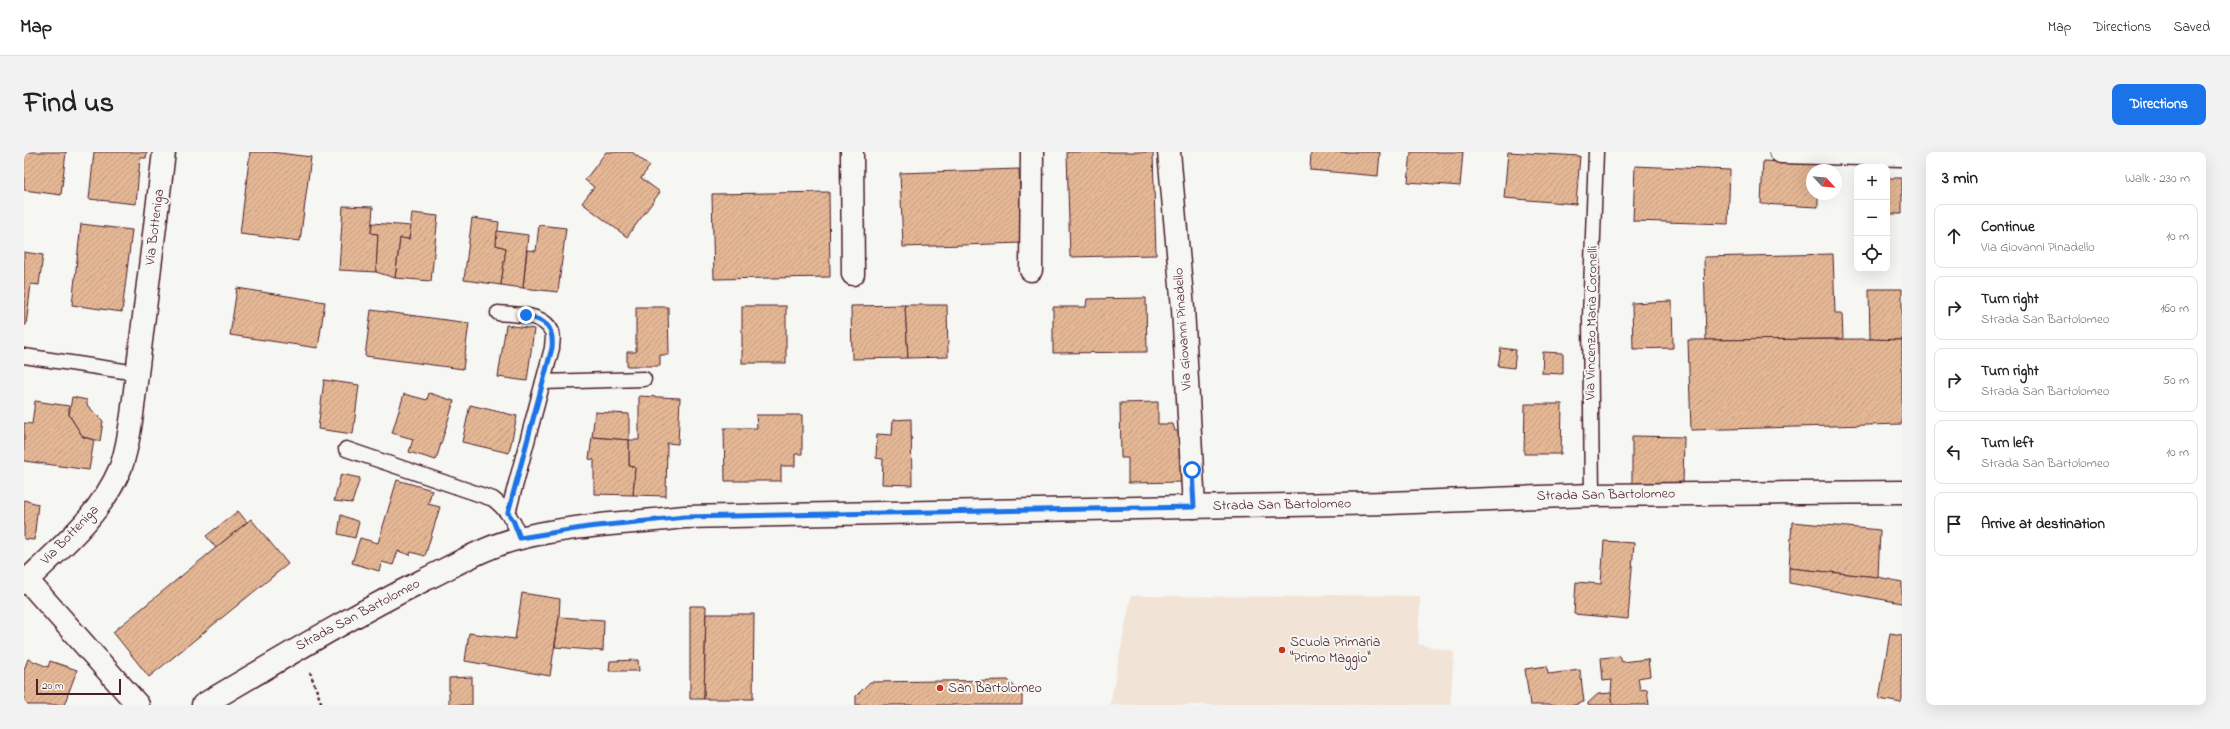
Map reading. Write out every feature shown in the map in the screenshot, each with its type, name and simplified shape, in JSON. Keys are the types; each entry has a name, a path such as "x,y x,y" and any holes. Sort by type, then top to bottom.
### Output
{"street":[{"name":"Via Botteniga","path":"138,705 26,581 94,514 110,491 126,449 164,152"},
{"path":"852,152 853,274"},
{"path":"1031,270 1032,152"},
{"name":"Via Giovanni Pinadello","path":"1169,152 1183,308 1194,507"},
{"path":"1781,152 1902,155"},
{"name":"Strada San Bartolomeo","path":"203,705 306,642 400,592 491,547 520,538 588,527 685,517 1194,507 1592,495 1902,492"}],"lane":[{"name":"Via Vincenzo Maria Coronelli","path":"1592,495 1590,318 1596,152"},
{"path":"498,313 526,315 548,325 553,334 552,348 508,513"},
{"path":"24,356 137,372"},
{"path":"543,382 644,379"},
{"path":"346,449 492,499 508,513 513,520 520,538"}],"path":[{"path":"308,668 322,705"}],"shaded area":[{"name":"Scuola Primaria \"Primo Maggio\"","path":"1323,595 1420,596 1418,644 1454,652 1450,705 1110,705 1131,596 1304,597"}],"building":[{"path":"24,152 66,152 61,195 24,190"},
{"path":"94,152 147,152 146,158 140,158 136,204 89,199"},
{"path":"250,152 271,152 311,157 300,241 240,234"},
{"path":"606,152 632,152 650,166 641,178 660,192 627,237 582,203 594,187 585,180"},
{"path":"1067,152 1153,152 1156,255 1070,257"},
{"path":"1311,152 1380,152 1378,176 1310,170"},
{"path":"1411,152 1463,152 1460,186 1408,182"},
{"path":"1508,152 1580,156 1576,204 1504,198"},
{"path":"1763,161 1820,164 1806,164 1806,200 1818,200 1818,207 1761,204"},
{"path":"1635,166 1730,170 1728,224 1633,221"},
{"path":"1019,169 1022,243 903,247 900,173"},
{"path":"1890,178 1902,178 1902,214 1890,214"},
{"path":"829,192 830,277 714,279 712,194"},
{"path":"343,206 373,207 371,233 378,234 376,272 339,270"},
{"path":"412,213 438,216 431,281 395,278 400,238 409,239"},
{"path":"472,218 499,222 496,245 506,248 501,285 464,280"},
{"path":"372,223 411,226 409,239 400,238 395,278 376,272 378,234 371,233"},
{"path":"81,224 132,230 122,312 72,305"},
{"path":"539,225 566,228 558,292 523,288 527,250 536,251"},
{"path":"497,231 528,235 523,288 501,285 506,248 496,245"},
{"path":"24,252 43,255 39,285 31,284 26,325 24,325"},
{"path":"1833,254 1835,313 1842,313 1843,339 1706,340 1704,257"},
{"path":"237,288 325,302 318,348 230,335"},
{"path":"1869,289 1902,289 1902,340 1870,339"},
{"path":"1146,298 1147,352 1053,353 1053,307 1086,307 1087,299"},
{"path":"1672,301 1673,348 1633,349 1632,303"},
{"path":"905,305 908,358 852,359 851,306"},
{"path":"905,305 947,305 948,357 908,358"},
{"path":"742,306 786,306 786,363 742,363"},
{"path":"636,307 668,307 669,355 660,355 660,366 627,366 627,352 636,352"},
{"path":"371,310 469,323 463,369 365,356"},
{"path":"506,325 534,329 527,381 498,377"},
{"path":"1688,340 1902,340 1902,424 1691,430"},
{"path":"1501,348 1516,350 1514,368 1498,366"},
{"path":"1543,352 1563,353 1563,374 1542,373"},
{"path":"324,380 359,385 353,434 318,429"},
{"path":"429,393 454,401 436,460 409,452 413,439 392,433 404,394 427,400"},
{"path":"639,396 680,398 678,444 667,443 666,496 633,495 635,467 629,466 629,440 639,440"},
{"path":"72,397 87,400 87,405 103,421 100,441 83,437 69,415"},
{"path":"35,401 69,406 69,415 83,437 94,440 89,470 24,461 24,423 32,424"},
{"path":"1158,402 1158,424 1173,424 1175,431 1182,431 1183,482 1128,483 1128,458 1121,458 1120,403"},
{"path":"1525,404 1562,404 1561,454 1524,454"},
{"path":"470,405 517,416 509,453 462,442"},
{"path":"595,412 629,414 629,440 592,437"},
{"path":"756,415 802,415 802,454 795,454 795,466 781,466 781,481 725,481 724,428 757,428"},
{"path":"911,419 912,485 882,484 883,459 876,458 877,434 892,435 893,420"},
{"path":"1632,436 1684,437 1683,486 1632,485"},
{"path":"592,437 629,440 629,466 635,467 633,495 594,494 594,460 589,459"},
{"path":"341,474 360,478 352,503 334,501"},
{"path":"397,480 432,490 428,504 440,507 425,556 411,552 410,555 398,551 393,565 382,562 379,571 352,563 360,538 378,543"},
{"path":"24,500 38,504 34,540 24,539"},
{"path":"238,511 247,522 216,548 206,536"},
{"path":"341,515 359,522 355,538 338,534"},
{"path":"251,519 288,564 149,677 113,632"},
{"path":"1792,522 1880,530 1878,577 1789,568"},
{"path":"1604,541 1634,543 1628,619 1574,614 1576,582 1601,584"},
{"path":"1789,568 1878,577 1902,582 1902,603 1789,583"},
{"path":"522,593 560,599 559,617 550,676 465,661 469,633 515,639"},
{"path":"690,606 706,606 704,699 690,699"},
{"path":"706,614 754,614 753,699 704,699"},
{"path":"559,617 604,620 603,651 555,647"},
{"path":"1890,633 1902,635 1902,703 1879,699"},
{"path":"1620,656 1622,662 1648,659 1650,676 1638,678 1640,690 1647,689 1649,705 1613,705 1611,693 1612,680 1603,681 1601,658"},
{"path":"28,659 48,667 50,661 77,670 64,705 24,705 24,670"},
{"path":"638,660 639,671 609,671 610,661"},
{"path":"1547,666 1548,674 1580,670 1584,702 1577,703 1577,705 1530,705 1525,669"},
{"path":"472,677 472,705 449,705 449,678"},
{"name":"San Bartolomeo","path":"1008,680 1022,694 1022,705 856,705 856,696 870,682"},
{"path":"1611,693 1613,705 1588,705 1588,703 1598,694"}],"place":[{"name":"Scuola Primaria \"Primo Maggio\"","path":"1282,650"},
{"name":"San Bartolomeo","path":"940,688"}],"route":[{"path":"526,315 548,325 553,334 552,348 508,513 513,520 520,538 588,527 685,517 1194,507 1192,470"}]}
